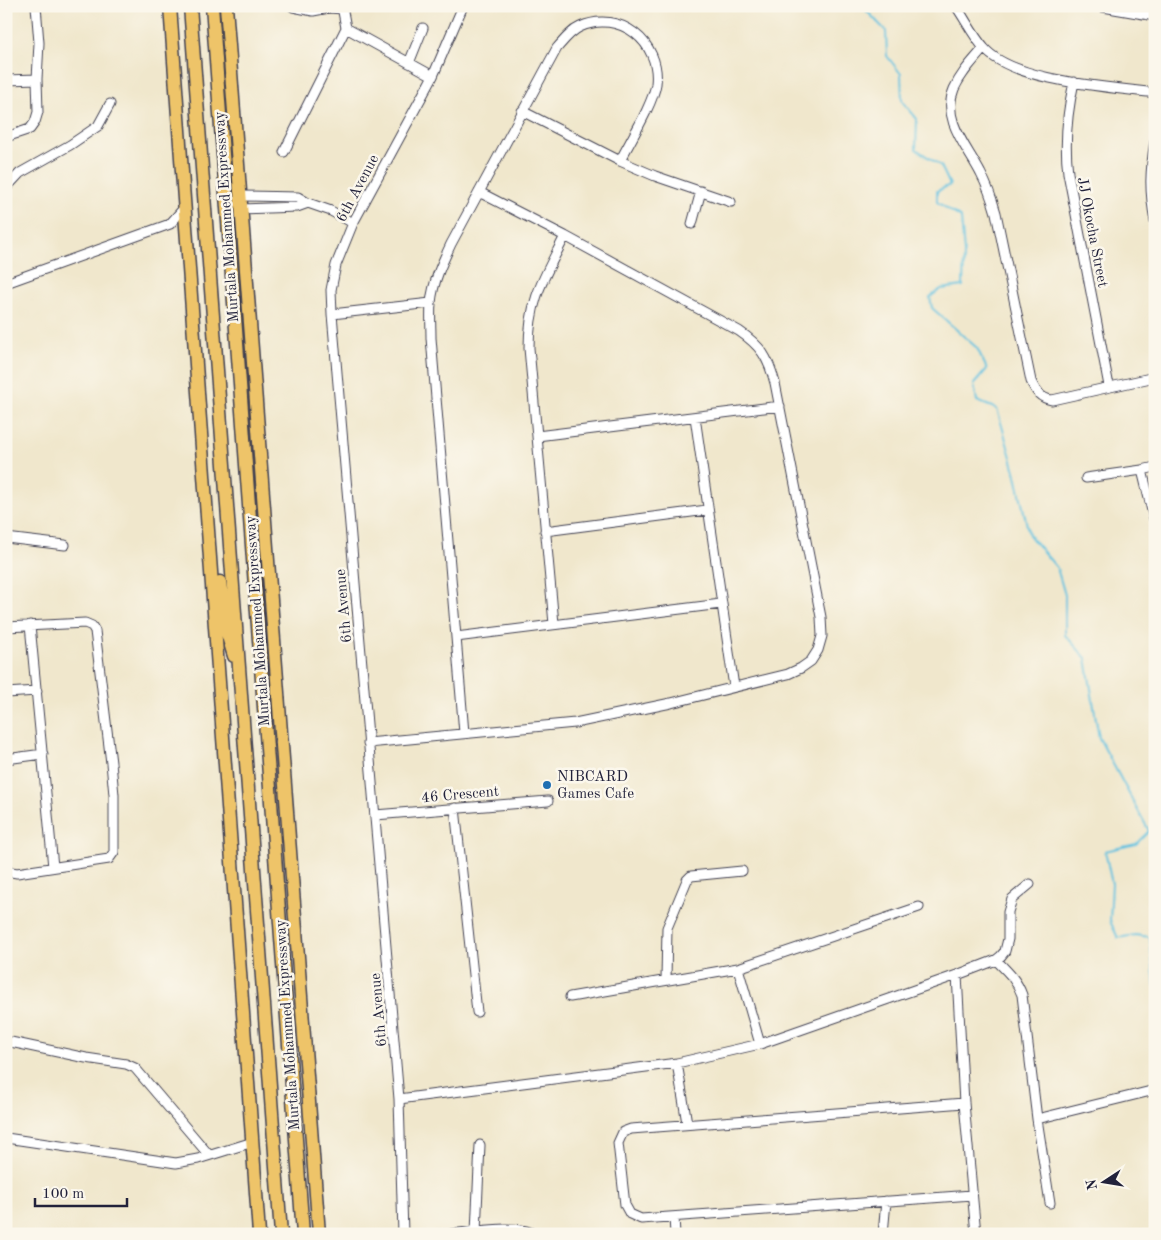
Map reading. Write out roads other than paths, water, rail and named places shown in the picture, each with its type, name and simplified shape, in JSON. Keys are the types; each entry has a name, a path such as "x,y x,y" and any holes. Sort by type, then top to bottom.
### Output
{"highway":[{"path":"170,6 260,1234"},
{"name":"Murtala Mohammed Expressway","path":"190,6 281,1234"},
{"name":"Murtala Mohammed Expressway","path":"212,6 303,1234"},
{"name":"Murtala Mohammed Expressway","path":"226,6 319,1234"},
{"path":"207,516 217,562 227,633 240,674"},
{"path":"259,637 269,571"}],"street":[{"path":"6,137 30,129 35,122 38,112 39,43 36,6"},
{"name":"6th Avenue","path":"403,1234 399,1099 332,314 332,290 336,265 353,223 433,76 463,6"},
{"path":"956,6 984,48 1004,63 1020,70 1074,82 1155,93"},
{"path":"1097,6 1155,16"},
{"path":"284,152 346,28 342,8 314,11 293,7"},
{"path":"464,733 431,338 431,303 439,268 522,111 558,48 567,37 579,28 593,22 618,24 632,30 643,40 652,54 656,68 656,84 652,98 620,161"},
{"path":"346,28 433,76"},
{"path":"409,63 423,28"},
{"path":"984,48 960,76 953,91 950,108 953,124 990,193 996,213 1031,381 1036,392 1042,398 1052,400 1155,377"},
{"path":"6,80 37,79"},
{"name":"JJ Okocha Street","path":"1074,82 1069,104 1065,153 1109,386"},
{"path":"6,188 20,173 70,146 98,126 110,104"},
{"path":"522,111 620,161 654,176 731,202"},
{"path":"1155,141 1150,176 1150,197 1155,221"},
{"path":"692,224 701,191"},
{"path":"368,743 575,722 734,687 788,674 801,668 811,662 818,650 822,636 821,617 780,406 770,364 762,351 752,340 739,331 565,236 479,192"},
{"path":"241,202 298,197 353,223"},
{"path":"241,202 298,207 308,203"},
{"path":"6,283 170,224 185,207"},
{"path":"170,224 187,234"},
{"path":"554,624 529,348 529,326 538,290 565,236"},
{"path":"332,314 431,303"},
{"path":"537,436 780,406"},
{"path":"695,417 734,687"},
{"path":"1086,478 1155,467"},
{"path":"1142,470 1155,523"},
{"path":"545,531 707,510"},
{"path":"6,538 65,545"},
{"path":"456,637 721,604"},
{"path":"6,627 70,623 84,623 92,626 95,632 100,661 114,795 114,852 110,859 17,874 6,871"},
{"path":"30,625 53,867"},
{"path":"6,693 37,691"},
{"path":"6,759 43,754"},
{"name":"46 Crescent","path":"374,815 548,801"},
{"path":"455,808 477,1012"},
{"path":"666,980 667,928 686,880 691,876 742,871"},
{"path":"399,1099 678,1062 760,1044 996,960 1005,951 1008,939 1008,912 1012,899 1030,884"},
{"path":"570,997 738,968 919,907"},
{"path":"996,960 1019,984 1022,995 1037,1119 1050,1204"},
{"path":"738,968 760,1044"},
{"path":"958,975 964,1103 976,1234"},
{"path":"6,1041 86,1058 126,1064 135,1068 209,1155"},
{"path":"678,1062 687,1124"},
{"path":"1037,1119 1155,1090"},
{"path":"964,1103 631,1129 623,1132 618,1143 625,1205 630,1214 641,1219 972,1195"},
{"path":"6,1138 176,1163 253,1142"},
{"path":"476,1232 480,1145"},
{"path":"883,1234 886,1201"},
{"path":"674,1218 675,1234"},
{"path":"450,1234 519,1230 533,1234"}],"waterway":[{"path":"862,6 886,31 887,56 901,74 902,101 917,119 916,149 941,166 950,185 937,191 937,202 961,218 964,253 963,286 941,289 930,297 932,308 977,348 987,369 974,384 977,401 997,409 1015,471 1029,535 1057,568 1065,595 1065,635 1086,658 1099,738 1149,831 1136,844 1105,851 1112,884 1110,921 1118,938 1135,935 1150,937 1155,986"}],"place":[{"name":"NIBCARD Games Cafe","path":"547,785"}]}
